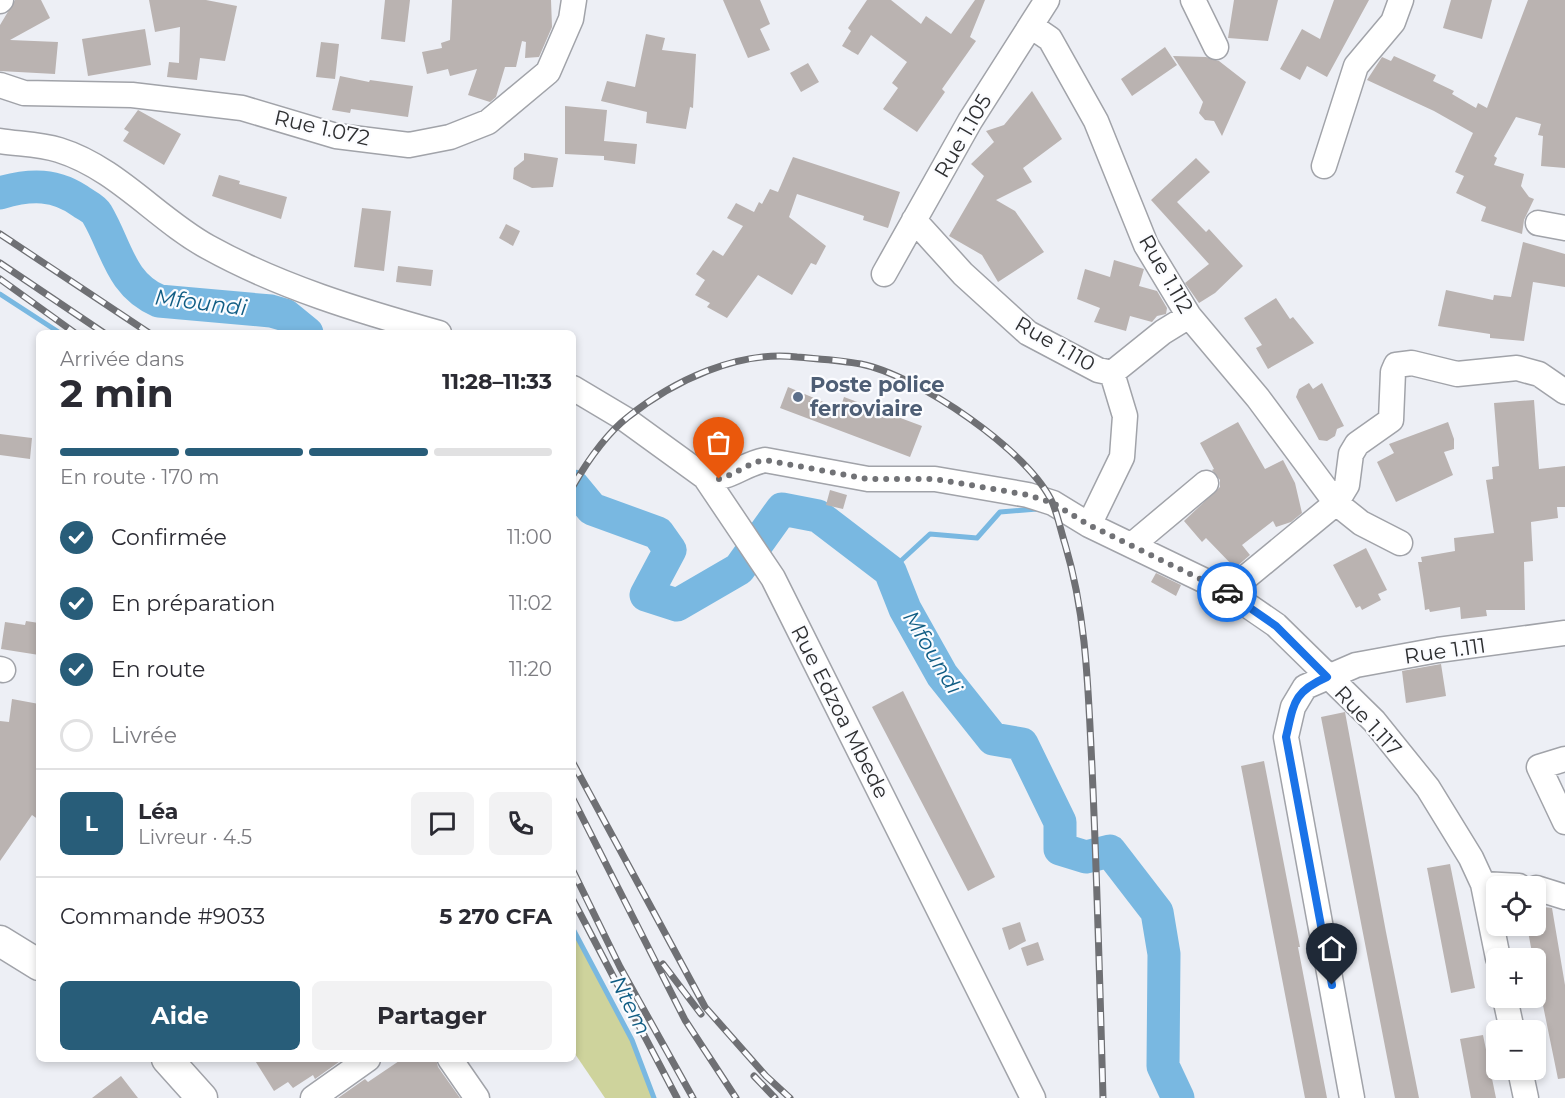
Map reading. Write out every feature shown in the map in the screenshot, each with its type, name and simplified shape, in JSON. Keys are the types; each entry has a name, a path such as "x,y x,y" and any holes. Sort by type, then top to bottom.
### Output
{"main road":[{"path":"0,941 36,963"},
{"path":"170,1062 202,1098"}],"street":[{"name":"Rue 1.072","path":"0,85 24,93 132,95 242,108 336,135 409,145 450,137 488,122 548,72 571,19 574,0"},
{"name":"Rue 1.105","path":"884,274 970,121 1047,0"},
{"path":"1193,0 1216,47"},
{"path":"1324,166 1356,66 1393,22 1401,0"},
{"name":"Rue 1.112","path":"1030,26 1050,39 1096,121 1146,245 1189,316 1258,398 1336,503 1361,523 1400,543"},
{"path":"0,141 59,150 93,166 129,189 206,247 297,287 355,309 428,330"},
{"name":"Rue 1.110","path":"914,220 963,274 1028,333 1098,370 1112,373 1125,416 1122,458 1089,525"},
{"path":"1538,223 1565,228"},
{"path":"1112,373 1162,332 1189,316"},
{"path":"1228,592 1336,503 1347,485 1351,454 1357,444 1391,420 1392,372 1396,365 1412,363 1457,374 1517,368 1539,374 1565,392"},
{"name":"Rue Edzoa Mbede","path":"576,390 625,419 705,477 774,578 1034,1098"},
{"name":"Rue 1.117","path":"705,477 719,479 732,475 751,463 765,460 868,479 935,479 1028,495 1053,503 1089,525 1228,592 1276,626 1374,721 1428,788 1471,858 1483,884 1496,948"},
{"path":"1132,545 1206,483"},
{"name":"Rue 1.111","path":"1352,1098 1286,737 1293,707 1305,687 1356,665 1438,650 1565,633"},
{"path":"1565,759 1539,767 1565,822"},
{"path":"1546,891 1565,897"},
{"path":"313,1098 364,1062"},
{"path":"452,1062 477,1098"},
{"path":"1522,1080 1526,1098"}],"green space":[{"path":"576,935 632,1040 654,1098 605,1098 576,1055"}],"building":[{"path":"15,0 41,0 50,18 10,40 58,42 55,74 0,71 0,25"},
{"path":"149,0 206,0 237,6 225,61 200,58 197,80 167,77 169,62 179,63 180,27 155,32"},
{"path":"385,0 410,0 405,42 381,39"},
{"path":"452,0 551,0 552,27 539,57 525,58 526,42 522,41 516,67 505,67 496,97 490,102 468,95 477,69 450,76 448,69 427,74 422,52 442,48 441,43 450,40"},
{"path":"723,0 760,0 770,24 760,29 770,50 748,58"},
{"path":"867,0 891,0 921,24 926,16 951,34 975,0 985,0 970,37 976,41 942,89 945,92 917,132 883,109 898,88 892,83 907,62 871,35 858,55 842,46 851,31 848,28"},
{"path":"1234,0 1278,0 1268,41 1228,38"},
{"path":"1334,0 1369,0 1327,77 1307,66 1300,80 1280,69 1302,29 1320,39"},
{"path":"1451,0 1492,0 1482,39 1443,28"},
{"path":"1528,0 1565,0 1565,168 1541,166 1543,136 1538,135 1541,124 1516,117 1494,156 1497,158 1494,165 1524,174 1521,186 1529,197 1534,199 1524,220 1522,234 1481,221 1486,207 1456,193 1464,176 1455,172 1473,133 1434,111 1367,80 1382,57 1391,61 1394,56 1436,75 1433,81 1454,91 1452,94 1476,108 1478,103 1487,108"},
{"path":"145,29 151,65 88,76 82,39"},
{"path":"646,34 665,38 662,50 696,54 693,108 690,107 686,129 646,123 647,112 601,101 607,81 635,87"},
{"path":"321,42 339,44 335,79 316,77"},
{"path":"1165,47 1177,65 1132,96 1121,79"},
{"path":"1173,56 1206,57 1219,61 1246,82 1222,136 1214,121 1205,120 1199,113 1203,102"},
{"path":"808,63 819,82 801,92 790,73"},
{"path":"340,76 369,82 370,80 413,86 408,117 351,109 350,113 332,110"},
{"path":"1032,91 1062,139 1023,168 1032,182 996,200 1015,211 1044,252 998,282 982,255 949,236 984,176 971,164 994,142 986,131 1004,125"},
{"path":"565,106 607,110 604,141 637,144 635,164 604,160 604,156 565,154"},
{"path":"138,110 181,134 164,165 123,141 129,132 124,129"},
{"path":"524,153 558,158 553,187 532,188 513,179 514,168 524,160"},
{"path":"793,157 900,192 888,228 863,220 864,216 797,194 789,217 826,246 816,265 811,263 792,295 758,275 727,318 707,307 710,303 695,295 705,280 696,274 713,250 723,256 743,226 727,218 736,203 754,212 759,202 762,204 770,189 778,192"},
{"path":"1196,158 1210,172 1177,202 1206,232 1209,229 1243,266 1215,293 1199,303 1185,283 1209,264 1151,200"},
{"path":"219,175 240,181 239,184 287,197 281,219 212,196"},
{"path":"362,208 391,211 384,271 354,267"},
{"path":"506,224 520,231 513,246 499,238"},
{"path":"1523,242 1565,254 1565,287 1533,282 1524,341 1490,338 1490,334 1438,326 1446,290 1493,300 1494,295 1511,297"},
{"path":"1114,260 1144,269 1139,286 1157,291 1167,308 1166,314 1157,316 1152,322 1130,316 1126,331 1094,322 1100,308 1077,299 1085,269 1110,277"},
{"path":"398,266 433,270 431,286 396,282"},
{"path":"1276,298 1290,319 1293,317 1314,343 1268,369 1256,348 1262,345 1244,318"},
{"path":"1309,383 1313,389 1322,383 1344,426 1337,429 1335,436 1327,441 1319,440 1296,397 1299,389"},
{"path":"788,387 840,409 844,397 922,426 910,457 780,408"},
{"path":"1534,400 1539,469 1565,466 1565,507 1557,507 1558,518 1531,522 1533,561 1524,562 1525,610 1486,610 1487,616 1461,619 1460,607 1430,612 1429,609 1425,610 1418,562 1422,562 1421,557 1455,551 1454,538 1494,533 1486,480 1493,479 1492,467 1499,466 1494,403"},
{"path":"1238,422 1265,469 1283,460 1295,483 1302,513 1291,522 1276,527 1273,521 1242,545 1250,555 1235,568 1206,538 1202,542 1184,521 1220,487 1220,480 1212,470 1214,469 1200,443"},
{"path":"1448,422 1454,439 1454,449 1444,452 1453,475 1396,502 1377,462 1394,453 1389,444"},
{"path":"0,434 32,438 30,459 0,455"},
{"path":"830,490 847,495 843,509 826,505"},
{"path":"1366,548 1387,590 1378,594 1381,600 1362,610 1360,606 1356,608 1333,565"},
{"path":"1156,573 1181,585 1176,596 1151,582"},
{"path":"26,621 36,623 36,655 1,649 5,622 25,625"},
{"path":"1441,664 1446,696 1406,703 1402,671"},
{"path":"903,691 995,877 968,891 872,707"},
{"path":"12,699 36,703 36,818 32,815 0,861 0,721 9,722"},
{"path":"1345,712 1419,1098 1395,1098 1321,717"},
{"path":"1264,761 1327,1098 1305,1098 1241,766"},
{"path":"1450,864 1475,988 1451,993 1427,868"},
{"path":"1546,907 1552,908 1565,985 1565,1078 1558,1079 1544,1008 1546,1008 1546,948 1531,948 1529,936 1546,936"},
{"path":"1020,922 1026,941 1009,950 1002,928"},
{"path":"1038,942 1044,960 1027,966 1021,948"},
{"path":"1483,1035 1486,1050 1486,1080 1492,1080 1496,1098 1471,1098 1460,1039"},
{"path":"256,1062 339,1062 315,1079 313,1075 293,1088 288,1082 274,1091"},
{"path":"398,1062 437,1062 460,1098 338,1098 365,1079 368,1082"},
{"path":"121,1076 138,1098 92,1098"}],"waterway":[{"name":"Mfoundi","path":"0,193 22,188 43,187 73,196 91,208 97,214 128,275 146,294 159,301 271,311 285,315 303,330"},
{"name":"Ntem","path":"0,294 55,330"},
{"name":"Mfoundi","path":"576,490 592,509 658,533 670,550 646,595 677,605 739,569 782,509 818,516 890,571 905,609 942,675 993,739 1022,744 1060,822 1060,849 1086,857 1110,851 1157,912 1164,954 1163,1066 1178,1098"},
{"path":"890,571 930,534 977,538 1000,512 1037,509"},
{"name":"Ntem","path":"576,935 632,1040 654,1098"}],"railway":[{"path":"0,234 144,330"},
{"path":"0,263 100,330"},
{"path":"0,279 71,330"},
{"path":"576,481 591,458 620,424 665,391 729,363 775,356 861,364 912,383 941,399 997,440 1022,462 1041,484 1055,509 1072,572 1085,654 1094,808 1103,1098"},
{"path":"576,769 705,1007 766,1076 790,1098"},
{"path":"576,805 685,1020 736,1098"},
{"path":"576,877 620,967 693,1098"},
{"path":"576,906 677,1098"},
{"path":"663,964 701,1014"},
{"path":"754,1076 775,1098"}],"way so far":[{"path":"719,479 732,475 751,463 765,460 868,479 935,479 1028,495 1053,503 1089,525 1227,592"}],"place":[{"name":"Poste police ferroviaire","path":"798,397"}],"route":[{"path":"1227,592 1276,626 1327,677 1305,687 1293,707 1286,737 1332,985"}]}
